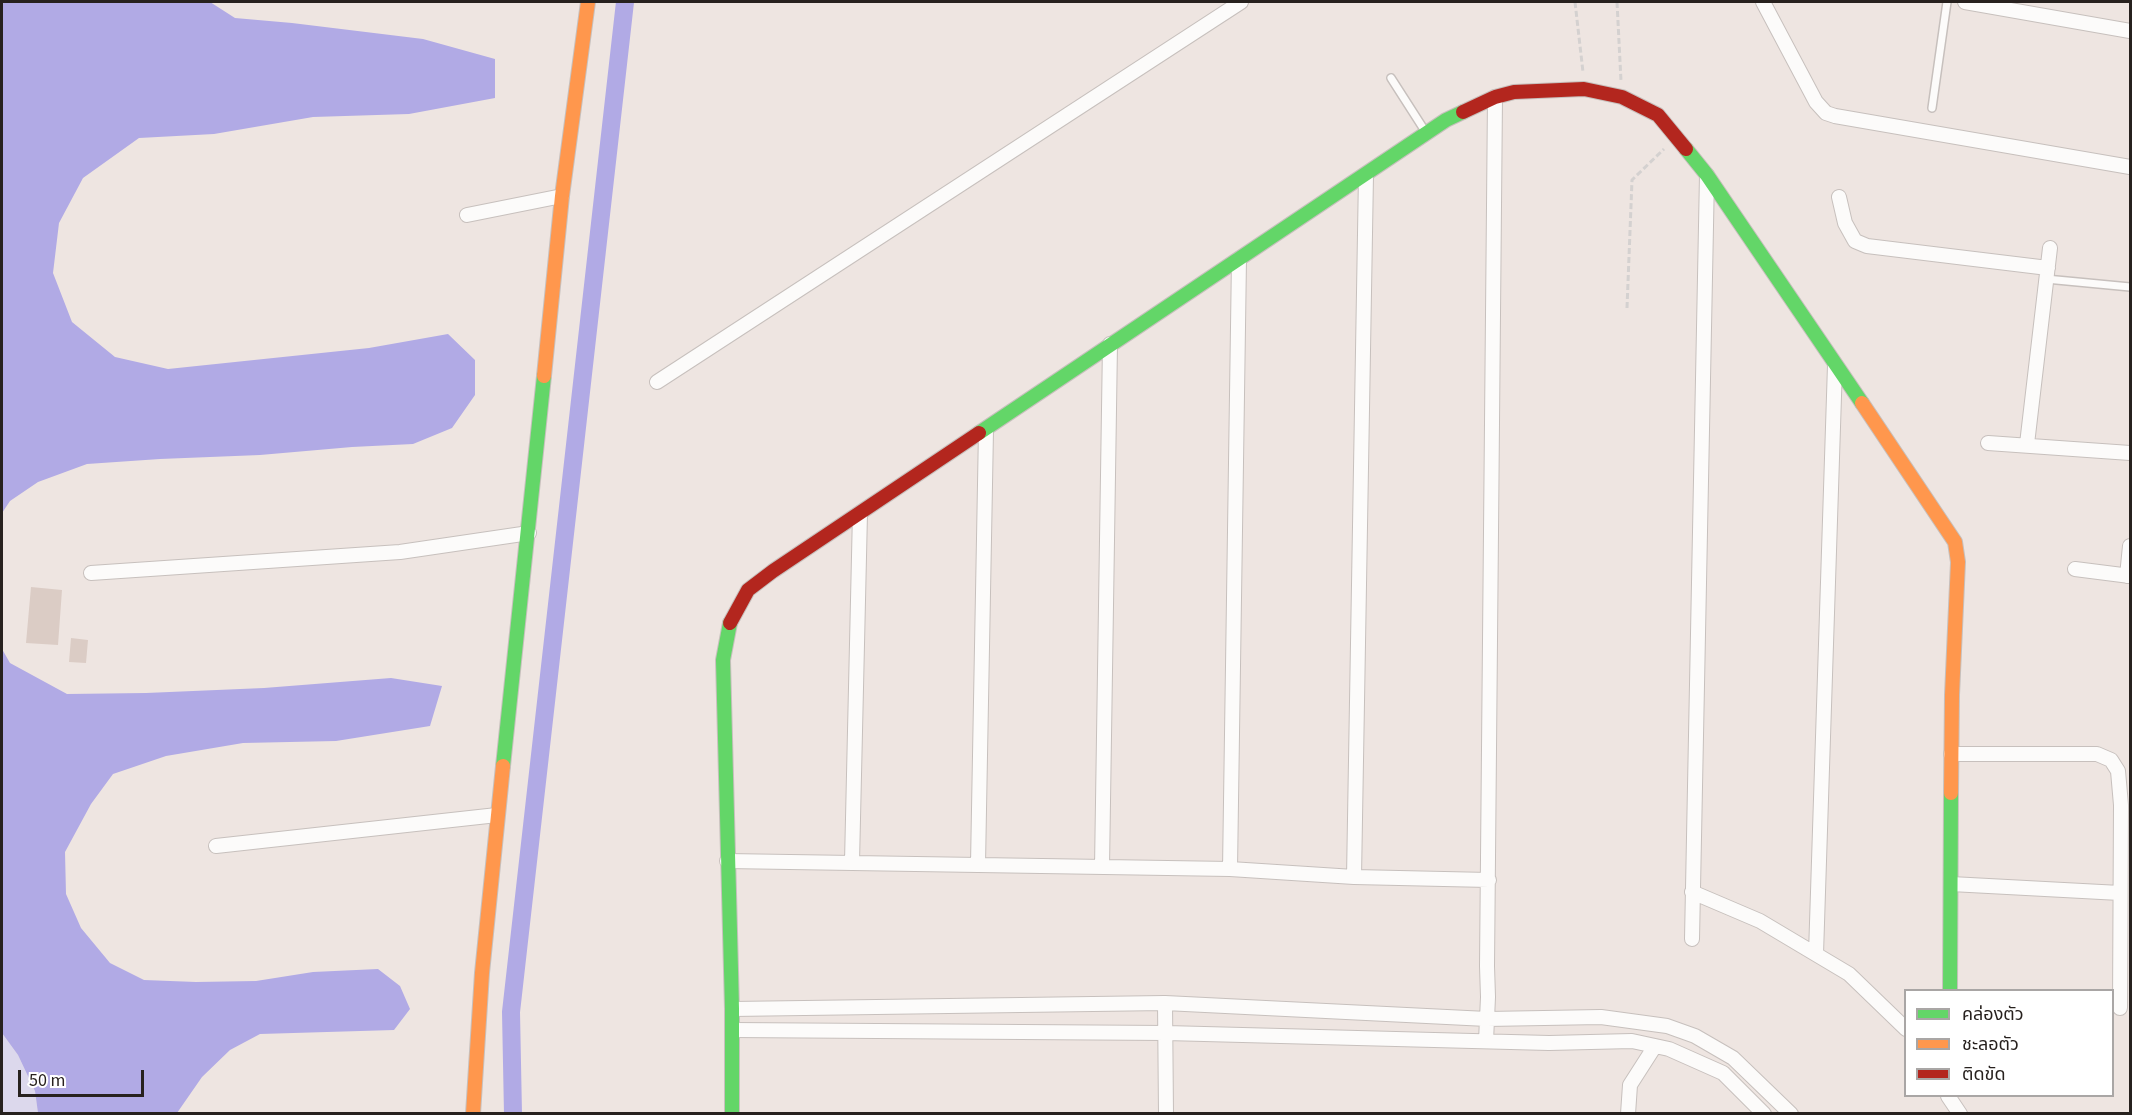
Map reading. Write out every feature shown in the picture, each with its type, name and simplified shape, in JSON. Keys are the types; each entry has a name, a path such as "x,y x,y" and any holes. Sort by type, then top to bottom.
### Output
{"street":[{"path":"473,1113 497,815 529,533 562,196 588,2"},
{"path":"657,382 1241,2"},
{"path":"1763,2 1816,102 1826,113 2130,167"},
{"path":"1965,2 2130,31"},
{"path":"732,1113 732,1009 723,660 730,621 748,590 1426,133 1446,120 1495,97 1514,92 1584,89 1622,97 1658,115 1707,175 1947,526 1954,542 1958,562 1951,754 1950,989"},
{"path":"1486,1041 1495,97"},
{"path":"1354,877 1366,175"},
{"path":"1692,939 1707,175"},
{"path":"467,215 562,196"},
{"path":"1839,197 1845,223 1856,241 1867,246 2047,274"},
{"path":"2027,444 2050,248"},
{"path":"1230,869 1239,259"},
{"path":"1102,867 1110,344"},
{"path":"1816,954 1835,365"},
{"path":"978,864 986,430"},
{"path":"1988,442 2130,453"},
{"path":"852,862 860,513"},
{"path":"91,573 400,552 529,533"},
{"path":"2075,569 2129,576 2130,546"},
{"path":"1951,754 2097,754 2111,760 2118,771 2121,806 2121,1008"},
{"path":"216,846 497,815"},
{"path":"727,861 1230,869 1354,877 1489,880"},
{"path":"1951,884 2120,893"},
{"path":"1692,892 1760,921 1849,974 1904,1028"},
{"path":"732,1009 1165,1003 1487,1019 1601,1017 1667,1026 1695,1036 1733,1058 1791,1113"},
{"path":"1165,1003 1166,1113"},
{"path":"732,1030 1166,1033 1550,1043 1632,1041 1696,1060 1723,1073 1764,1113"},
{"path":"1628,1113 1630,1085 1655,1046"},
{"path":"1949,1097 1960,1113"}],"lane":[{"path":"1932,108 1947,2"},
{"path":"1391,78 1426,133"},
{"path":"2047,274 2130,287"}],"path":[{"path":"1575,2 1584,89"},
{"path":"1617,2 1622,97"},
{"path":"1627,308 1632,180 1677,138"}],"shaded area":[{"path":"4,2 210,2 235,18 423,39 495,59 495,98 409,114 313,117 214,134 139,138 83,178 59,223 53,273 72,322 115,357 168,369 369,348 448,334 475,360 475,395 452,428 413,444 87,464 38,482 10,501 2,513 2,5"},
{"path":"2,649 10,663 67,694 264,688 391,678 442,686 430,726 336,741 243,743 166,756 113,774 91,804 65,852 66,894 81,928 110,963 144,980 196,982 256,981 313,972 378,969 400,986 410,1009 394,1030 260,1034 230,1050 202,1077 177,1113 38,1113 35,1091 18,1055 2,1033"},
{"path":"2,1033 18,1055 35,1091 38,1113 2,1113"}],"building":[{"path":"31,587 62,590 58,645 26,643"},
{"path":"71,638 88,640 86,663 69,662"}],"waterway":[{"path":"513,1114 511,1012 625,2"}],"traffic: fast":[{"path":"979,433 1446,120 1463,112"},
{"path":"1686,149 1707,175 1862,403"},
{"path":"503,766 544,376"},
{"path":"730,623 723,660 732,1009 732,1114"},
{"path":"1950,989 1951,793"}],"traffic: slow":[{"path":"544,376 562,196 588,2"},
{"path":"1862,403 1955,542 1958,562 1952,695 1951,793"},
{"path":"473,1114 482,973 503,766"}],"traffic: jam":[{"path":"1463,112 1495,97 1514,92 1584,89 1622,97 1658,115 1686,149"},
{"path":"730,623 748,590 979,433"}]}
